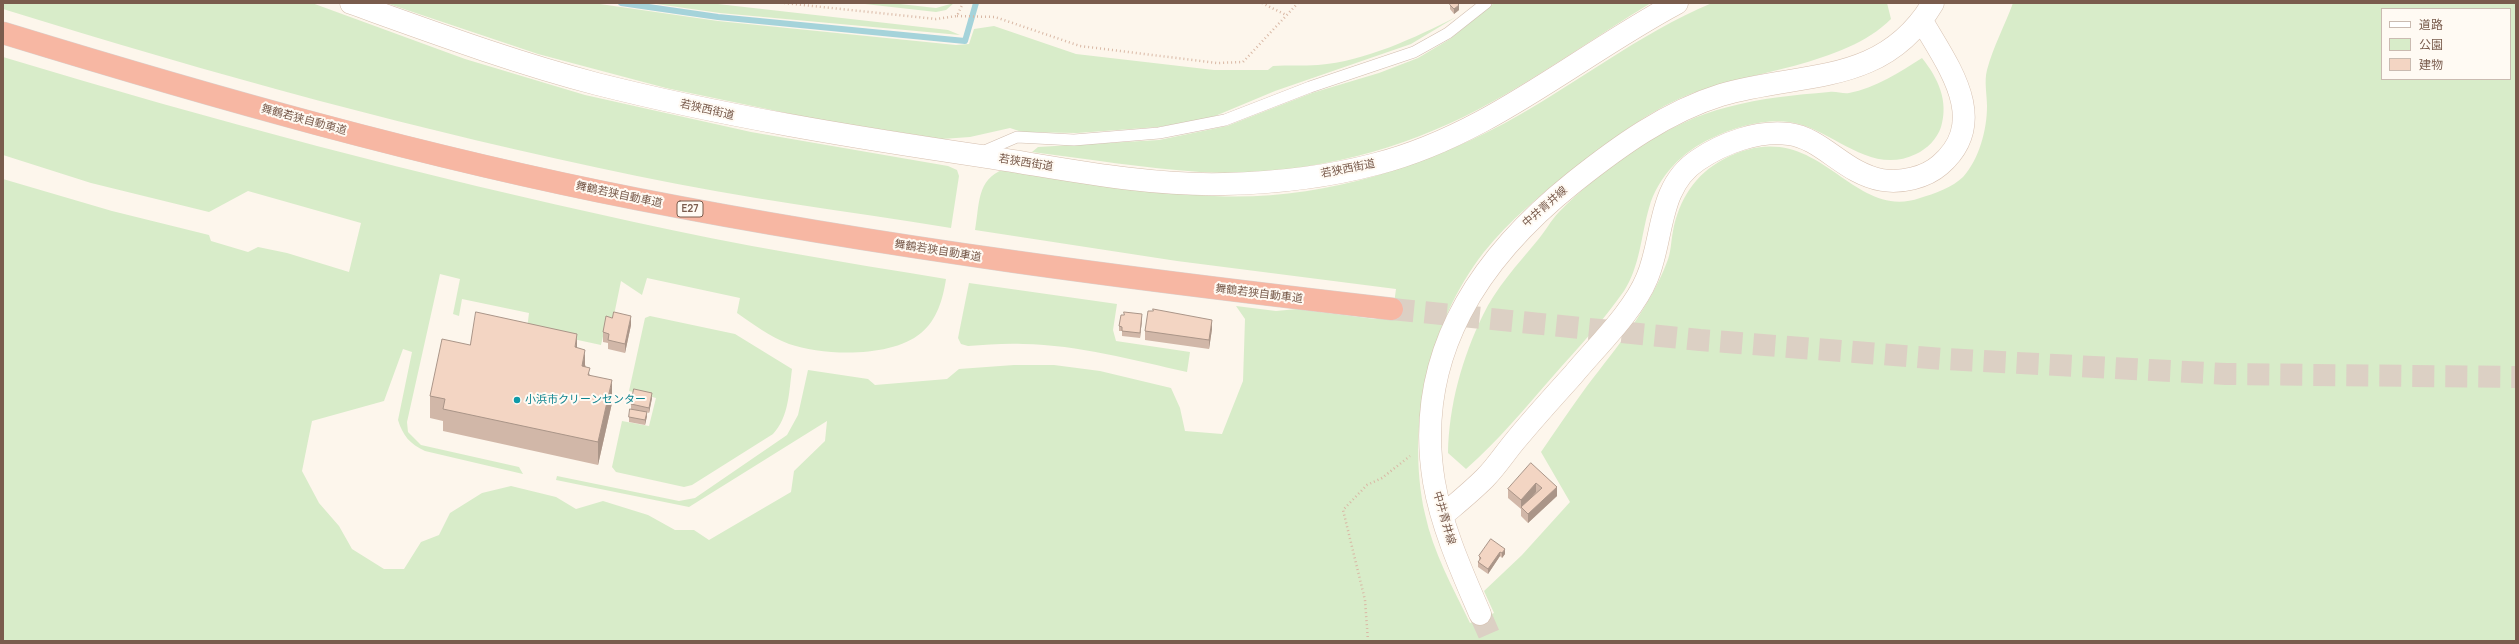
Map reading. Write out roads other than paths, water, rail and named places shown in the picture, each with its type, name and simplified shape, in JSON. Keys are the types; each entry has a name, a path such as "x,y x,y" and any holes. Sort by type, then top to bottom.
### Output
{"highway":[{"name":"舞鶴若狭自動車道","path":"3,33 234,102 371,138 503,170 635,199 860,239 1034,266 1392,309"}],"street":[{"name":"若狭西街道","path":"351,3 535,66 655,98 804,129 1137,178 1221,185 1302,178 1378,164 1417,151 1483,121 1677,3"},
{"name":"中井青井線","path":"1480,614 1454,552 1442,516 1434,483 1430,449 1431,415 1436,382 1460,313 1480,277 1500,251 1548,203 1617,150 1682,110 1722,95 1843,72 1878,57 1902,42 1927,12"},
{"path":"1442,516 1486,478 1639,295 1655,255 1664,206 1676,182 1696,161 1719,148 1744,138 1769,133 1790,134 1809,140 1857,172 1882,180 1903,180 1923,175 1938,167 1950,155 1962,137 1965,115 1960,92 1927,12"}],"lane":[{"path":"976,155 1017,137 1074,140 1159,133 1226,120 1310,87 1414,52 1448,33 1486,3"}],"waterway":[{"path":"621,3 718,17 965,41 976,3"}],"tunnel":[{"path":"1392,309 1700,340 1944,359 2226,374 2516,377"},
{"path":"1480,614 1492,641"}],"place":[{"name":"小浜市クリーンセンター","path":"517,400"}]}
